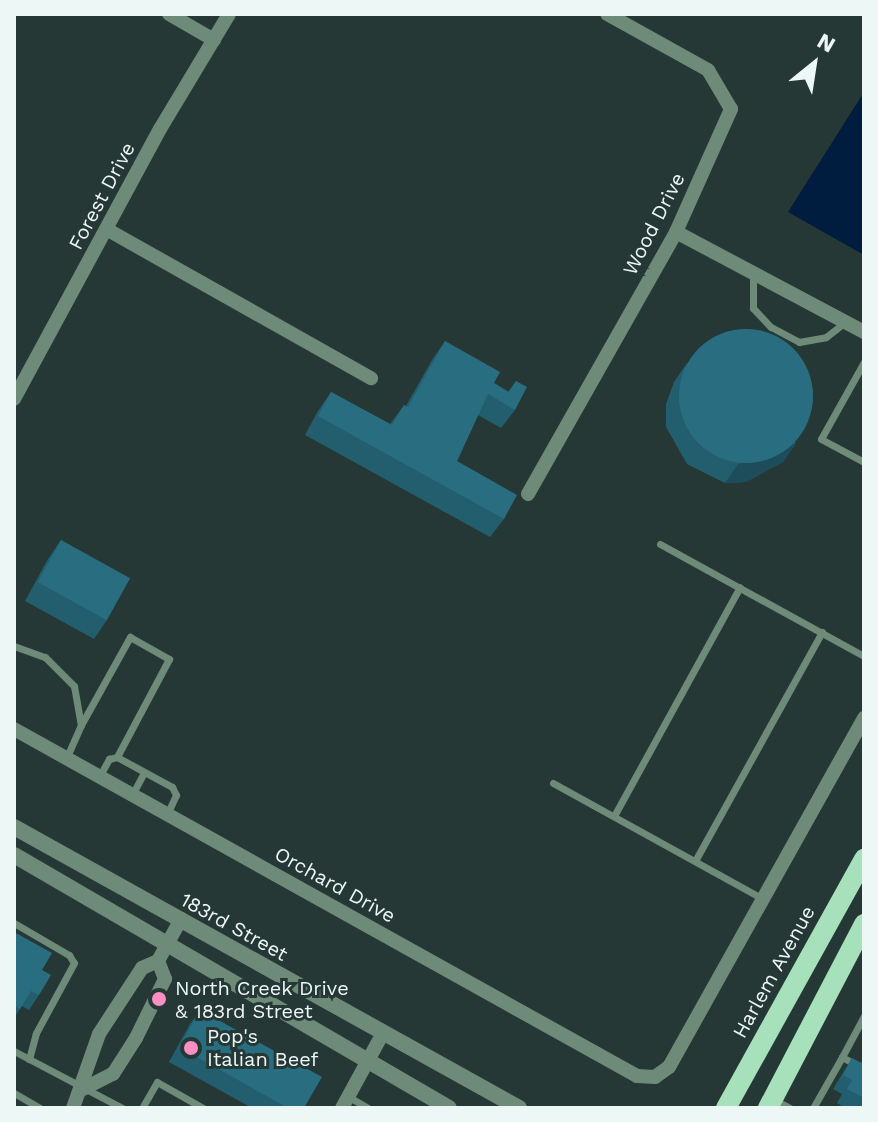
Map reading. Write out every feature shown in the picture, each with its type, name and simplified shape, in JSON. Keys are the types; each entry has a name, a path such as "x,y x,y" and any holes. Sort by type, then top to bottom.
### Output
{"main road":[{"name":"Harlem Avenue","path":"726,1108 864,859"},
{"path":"777,1105 864,924"}],"street":[{"path":"169,14 214,40"},
{"name":"Forest Drive","path":"14,399 229,14"},
{"name":"Wood Drive","path":"528,494 676,232 731,109 708,70 607,14"},
{"path":"108,230 371,378"},
{"path":"676,232 864,332"},
{"path":"763,899 864,718"},
{"name":"Orchard Drive","path":"14,729 637,1076 655,1077 669,1067 763,899"},
{"name":"183rd Street","path":"14,827 519,1108"},
{"path":"14,855 169,941 449,1108"},
{"path":"73,1108 83,1089 99,1034 142,968 158,961 181,919"},
{"path":"83,1089 113,1074 136,1038 165,979 158,961"},
{"path":"345,1102 383,1033"}],"lane":[{"path":"753,273 753,308 799,342 826,337 845,322"},
{"path":"864,362 821,439 864,462"},
{"path":"660,544 864,656"},
{"path":"614,816 740,587"},
{"path":"695,861 822,632"},
{"path":"66,758 130,637 169,659 117,757"},
{"path":"14,646 62,670 74,686 81,725"},
{"path":"99,777 109,759 117,757 175,791 167,814"},
{"path":"132,795 144,772"},
{"path":"553,783 763,899"},
{"path":"14,923 69,955 74,963 36,1033 29,1059"},
{"path":"813,1108 864,1016"},
{"path":"14,1051 122,1108"},
{"path":"842,1057 864,1069"},
{"path":"142,1108 157,1082 203,1108"},
{"path":"15,1097 40,1108"},
{"path":"345,1102 368,1108"}],"water":[{"path":"864,92 864,255 788,212"}],"building":[{"path":"746,329 771,334 793,349 808,371 813,396 808,421 793,443 771,458 746,463 721,458 699,443 684,421 679,396 684,371 699,349 721,334"},
{"path":"445,341 500,372 494,383 509,392 516,381 527,387 515,410 488,394 457,461 517,495 504,519 318,416 331,392 392,425 404,405 408,407"},
{"path":"61,540 130,578 107,620 38,582"},
{"path":"14,932 52,953 42,970 51,975 39,995 31,991 20,1009 14,1005"},
{"path":"200,1010 322,1077 304,1108 288,1108 179,1047"},
{"path":"852,1058 861,1063 864,1058 864,1098 847,1089 852,1080 843,1075"}],"place":[{"name":"North Creek Drive & 183rd Street","path":"159,999"},
{"name":"Pop's Italian Beef","path":"191,1048"}]}
